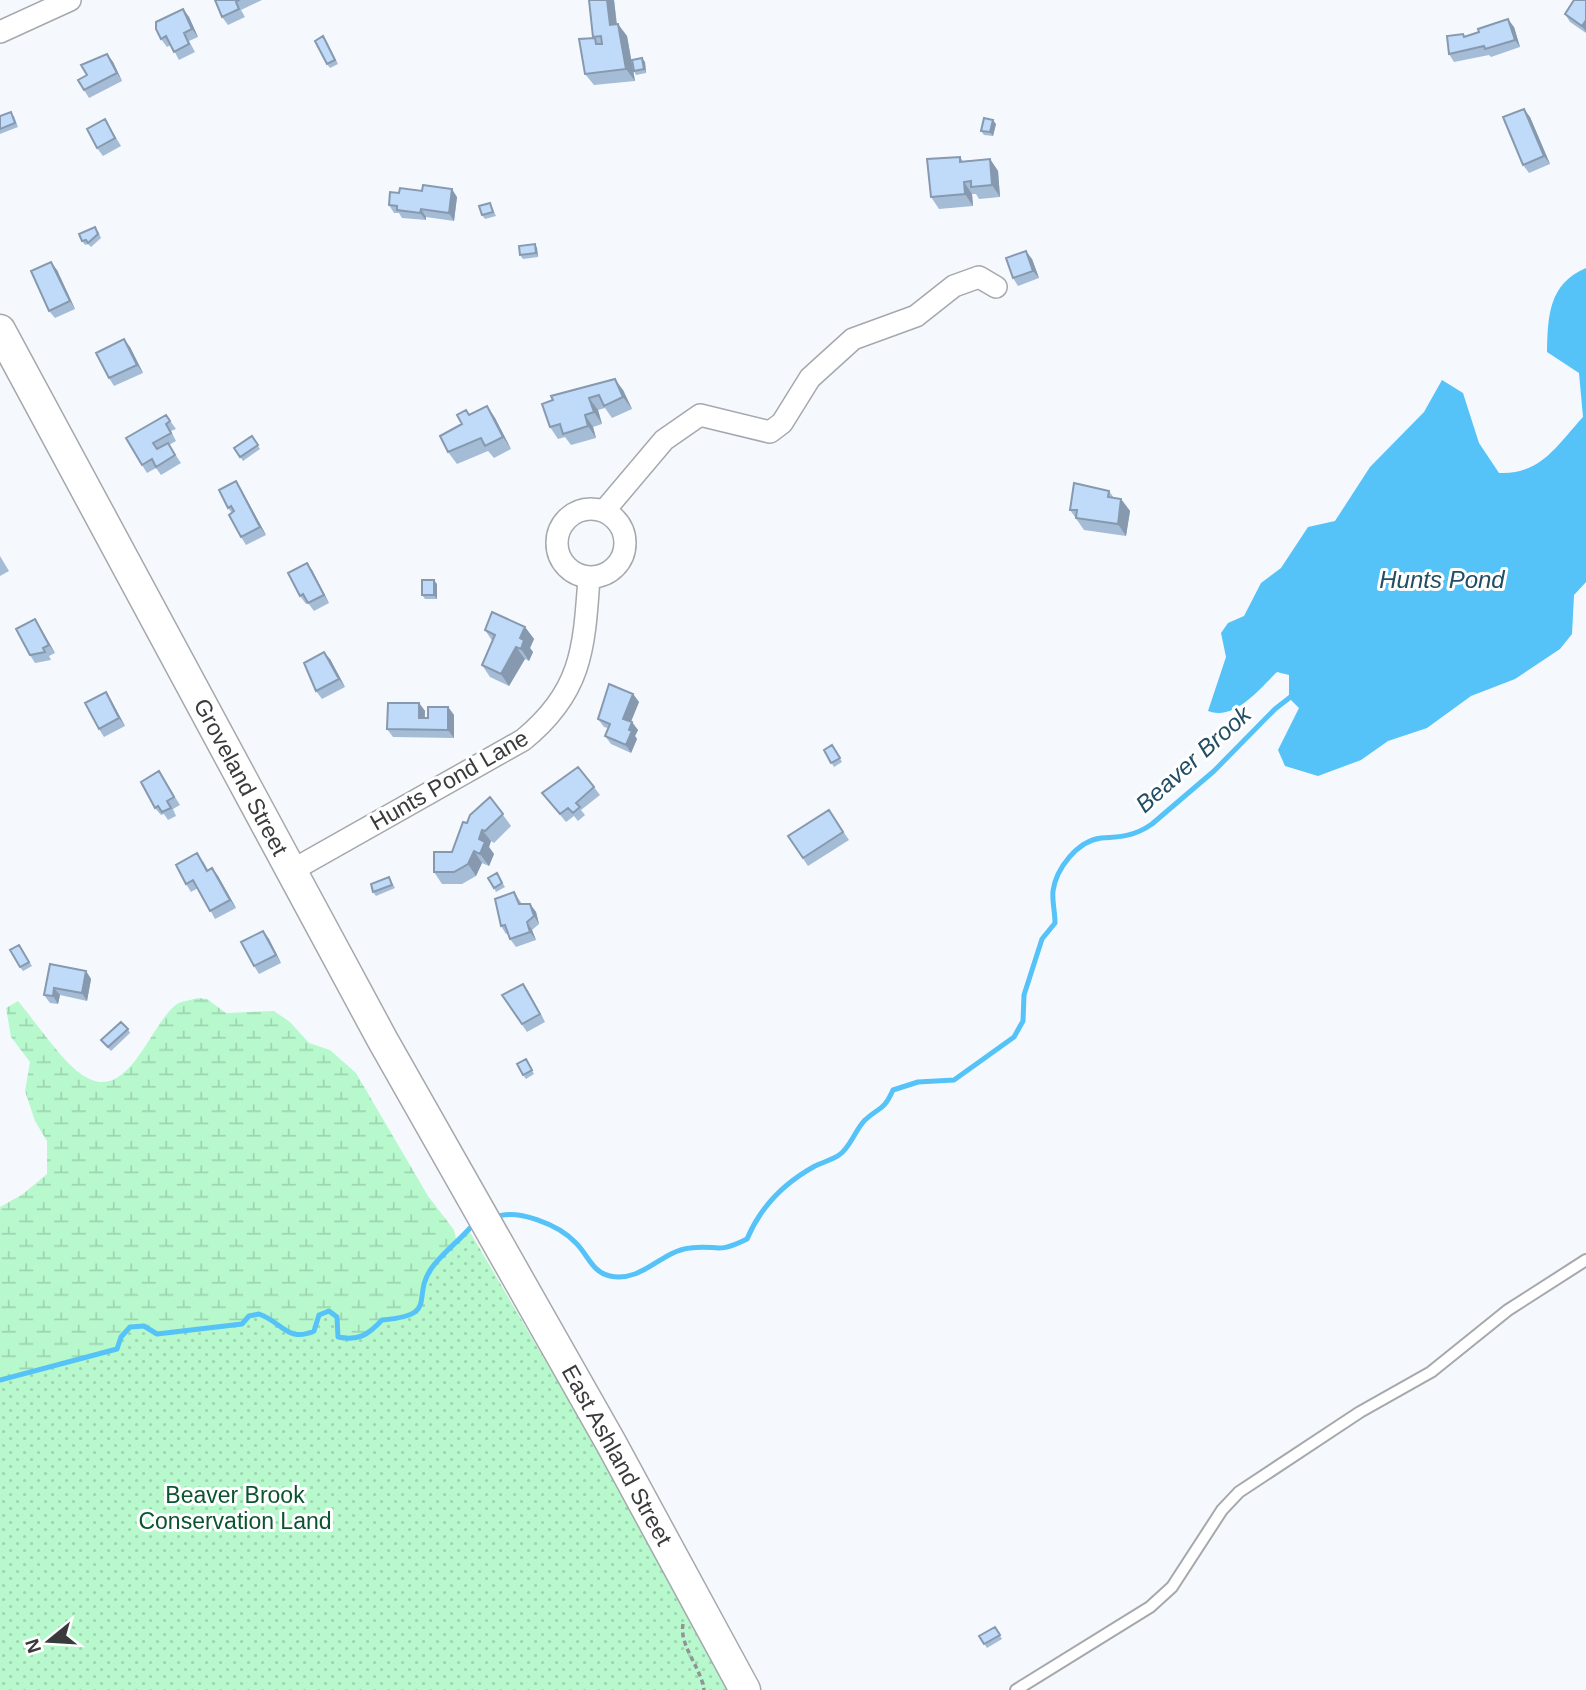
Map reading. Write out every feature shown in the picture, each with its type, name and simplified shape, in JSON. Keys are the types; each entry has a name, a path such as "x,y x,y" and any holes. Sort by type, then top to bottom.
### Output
{"main road":[{"name":"Groveland Street","path":"0,330 291,871 483,1220"},
{"name":"East Ashland Street","path":"483,1220 618,1455 745,1690"}],"street":[{"path":"0,32 69,0"},
{"path":"604,511 664,440 700,415 770,432 782,423 810,378 853,339 916,316 954,286 979,277 996,287"},
{"path":"582,510 604,511 621,525 626,546 618,565 600,577 589,578 571,571 563,563 557,542 559,531 564,522 582,510"},
{"name":"Hunts Pond Lane","path":"291,871 523,740 551,717 570,683 584,639 589,578"}],"lane":[{"path":"1016,1690 1150,1606 1172,1587 1222,1510 1240,1492 1360,1412 1431,1372 1508,1310 1586,1260"}],"green space":[{"path":"198,998 207,999 226,1013 274,1011 290,1022 309,1043 330,1050 356,1073 428,1196 454,1230 458,1247 453,1300 0,1634 0,1207 23,1194 47,1174 47,1141 35,1121 25,1091 30,1062 11,1037 6,1008 18,1001 73,1068 97,1082 112,1080 125,1072 167,1014 177,1004"},
{"name":"Beaver Brook Conservation Land","path":"470,1232 686,1601 730,1690 0,1690 0,1380 117,1349 121,1337 130,1327 144,1326 157,1334 242,1324 249,1316 259,1314 298,1335 314,1331 319,1315 329,1311 337,1317 338,1337 357,1337 372,1330 382,1320 399,1318 417,1310 425,1281 435,1265"}],"water":[{"name":"Hunts Pond","path":"1586,268 1586,582 1574,595 1572,634 1560,649 1515,679 1471,696 1427,728 1388,741 1361,760 1318,776 1285,766 1278,750 1299,708 1289,698 1289,675 1277,672 1246,702 1228,712 1208,711 1226,657 1221,633 1228,623 1244,616 1261,583 1281,568 1308,527 1335,521 1370,467 1424,412 1442,380 1463,393 1479,443 1499,473 1514,472 1537,464 1556,448 1583,417 1579,373 1547,352 1550,314 1557,292 1573,275"}],"building":[{"path":"215,0 239,0 236,2 239,9 222,17"},
{"path":"589,0 607,0 610,25 618,24 626,69 585,74 579,39 595,38 596,44 602,44 601,36 593,37"},
{"path":"1574,0 1586,0 1586,20 1582,26 1565,14"},
{"path":"183,9 192,29 184,33 189,44 174,52 166,36 161,39 156,22"},
{"path":"1508,19 1515,40 1485,49 1484,46 1449,54 1447,36 1463,34 1464,37 1479,32 1478,29"},
{"path":"323,36 335,60 327,64 315,41"},
{"path":"107,54 117,73 84,90 78,80 87,75 81,65"},
{"path":"642,58 644,69 634,71 632,60"},
{"path":"1524,109 1544,156 1523,165 1503,117"},
{"path":"11,112 15,123 0,129 0,116"},
{"path":"984,118 993,120 990,132 981,131"},
{"path":"105,119 115,138 97,148 87,129"},
{"path":"960,157 960,162 990,159 992,185 971,187 971,181 964,182 965,194 931,197 927,159"},
{"path":"423,185 452,189 449,213 421,209 420,213 397,210 397,206 389,205 390,192 399,193 400,188 422,191"},
{"path":"490,203 493,212 482,215 479,206"},
{"path":"95,227 98,234 88,243 86,240 82,241 79,234"},
{"path":"535,244 536,253 520,255 519,246"},
{"path":"1026,251 1033,271 1013,278 1006,258"},
{"path":"51,262 70,301 49,311 31,271"},
{"path":"124,339 137,365 109,378 96,353"},
{"path":"615,379 623,397 604,406 599,395 589,398 594,412 585,415 588,426 563,434 560,424 550,427 542,404 553,400 551,396"},
{"path":"487,406 503,437 485,446 481,438 448,452 440,436 462,424 457,415 466,410 469,415"},
{"path":"166,415 170,421 166,424 171,433 153,443 157,449 168,443 175,455 156,467 152,459 142,465 126,438"},
{"path":"252,436 258,445 240,457 234,448"},
{"path":"236,481 260,527 241,537 229,515 234,511 231,506 228,508 219,490"},
{"path":"1074,483 1109,491 1108,497 1121,499 1118,524 1076,518 1077,510 1070,510"},
{"path":"307,563 324,595 308,603 303,594 300,596 288,573"},
{"path":"422,580 434,580 434,595 422,595"},
{"path":"492,612 525,627 520,638 524,640 521,649 516,647 501,674 482,665 495,635 485,630"},
{"path":"35,619 49,645 43,648 45,652 30,655 16,629"},
{"path":"324,652 339,679 316,691 304,663"},
{"path":"609,684 633,694 623,719 632,722 629,730 632,731 626,745 605,736 610,724 598,719"},
{"path":"106,692 119,718 99,729 85,703"},
{"path":"388,703 419,703 419,718 428,718 428,707 448,707 448,730 387,729"},
{"path":"832,745 840,758 831,763 824,750"},
{"path":"578,767 594,787 576,803 580,807 573,813 568,808 560,814 542,793"},
{"path":"159,771 174,797 167,801 171,808 162,812 158,806 155,808 141,782"},
{"path":"490,797 503,814 485,831 482,830 479,839 485,842 480,854 474,851 468,864 454,872 434,872 434,852 452,852 463,822 467,823 470,815"},
{"path":"829,810 843,832 803,858 788,836"},
{"path":"197,853 207,871 212,868 230,900 210,911 193,880 186,884 176,865"},
{"path":"497,873 502,883 494,888 488,878"},
{"path":"389,877 392,885 373,892 371,884"},
{"path":"514,892 519,904 530,904 534,916 527,922 530,932 510,939 505,925 501,926 495,899"},
{"path":"263,931 276,955 254,966 241,942"},
{"path":"19,945 29,962 20,967 10,950"},
{"path":"50,964 86,971 82,993 54,988 53,996 44,995"},
{"path":"523,984 540,1014 522,1024 502,995"},
{"path":"121,1022 128,1029 108,1047 101,1040"},
{"path":"526,1059 532,1070 523,1075 517,1064"},
{"path":"995,1627 1000,1635 984,1644 979,1636"}],"waterway":[{"name":"Beaver Brook","path":"493,1218 502,1215 525,1216 548,1224 568,1236 599,1271 621,1277 642,1271 680,1250 699,1247 723,1248 747,1239 774,1197 804,1173 843,1152 861,1124 884,1105 893,1090 918,1082 954,1080 1014,1037 1023,1021 1024,995 1042,939 1055,923 1055,883 1069,857 1092,840 1128,835 1152,824 1214,771 1275,709 1293,695"},
{"name":"Beaver Brook","path":"0,1380 117,1349 121,1337 130,1327 144,1326 157,1334 242,1324 249,1316 259,1314 298,1335 314,1331 319,1315 329,1311 337,1317 338,1337 357,1337 372,1330 382,1320 400,1318 418,1309 431,1269 470,1228 478,1225"}]}
